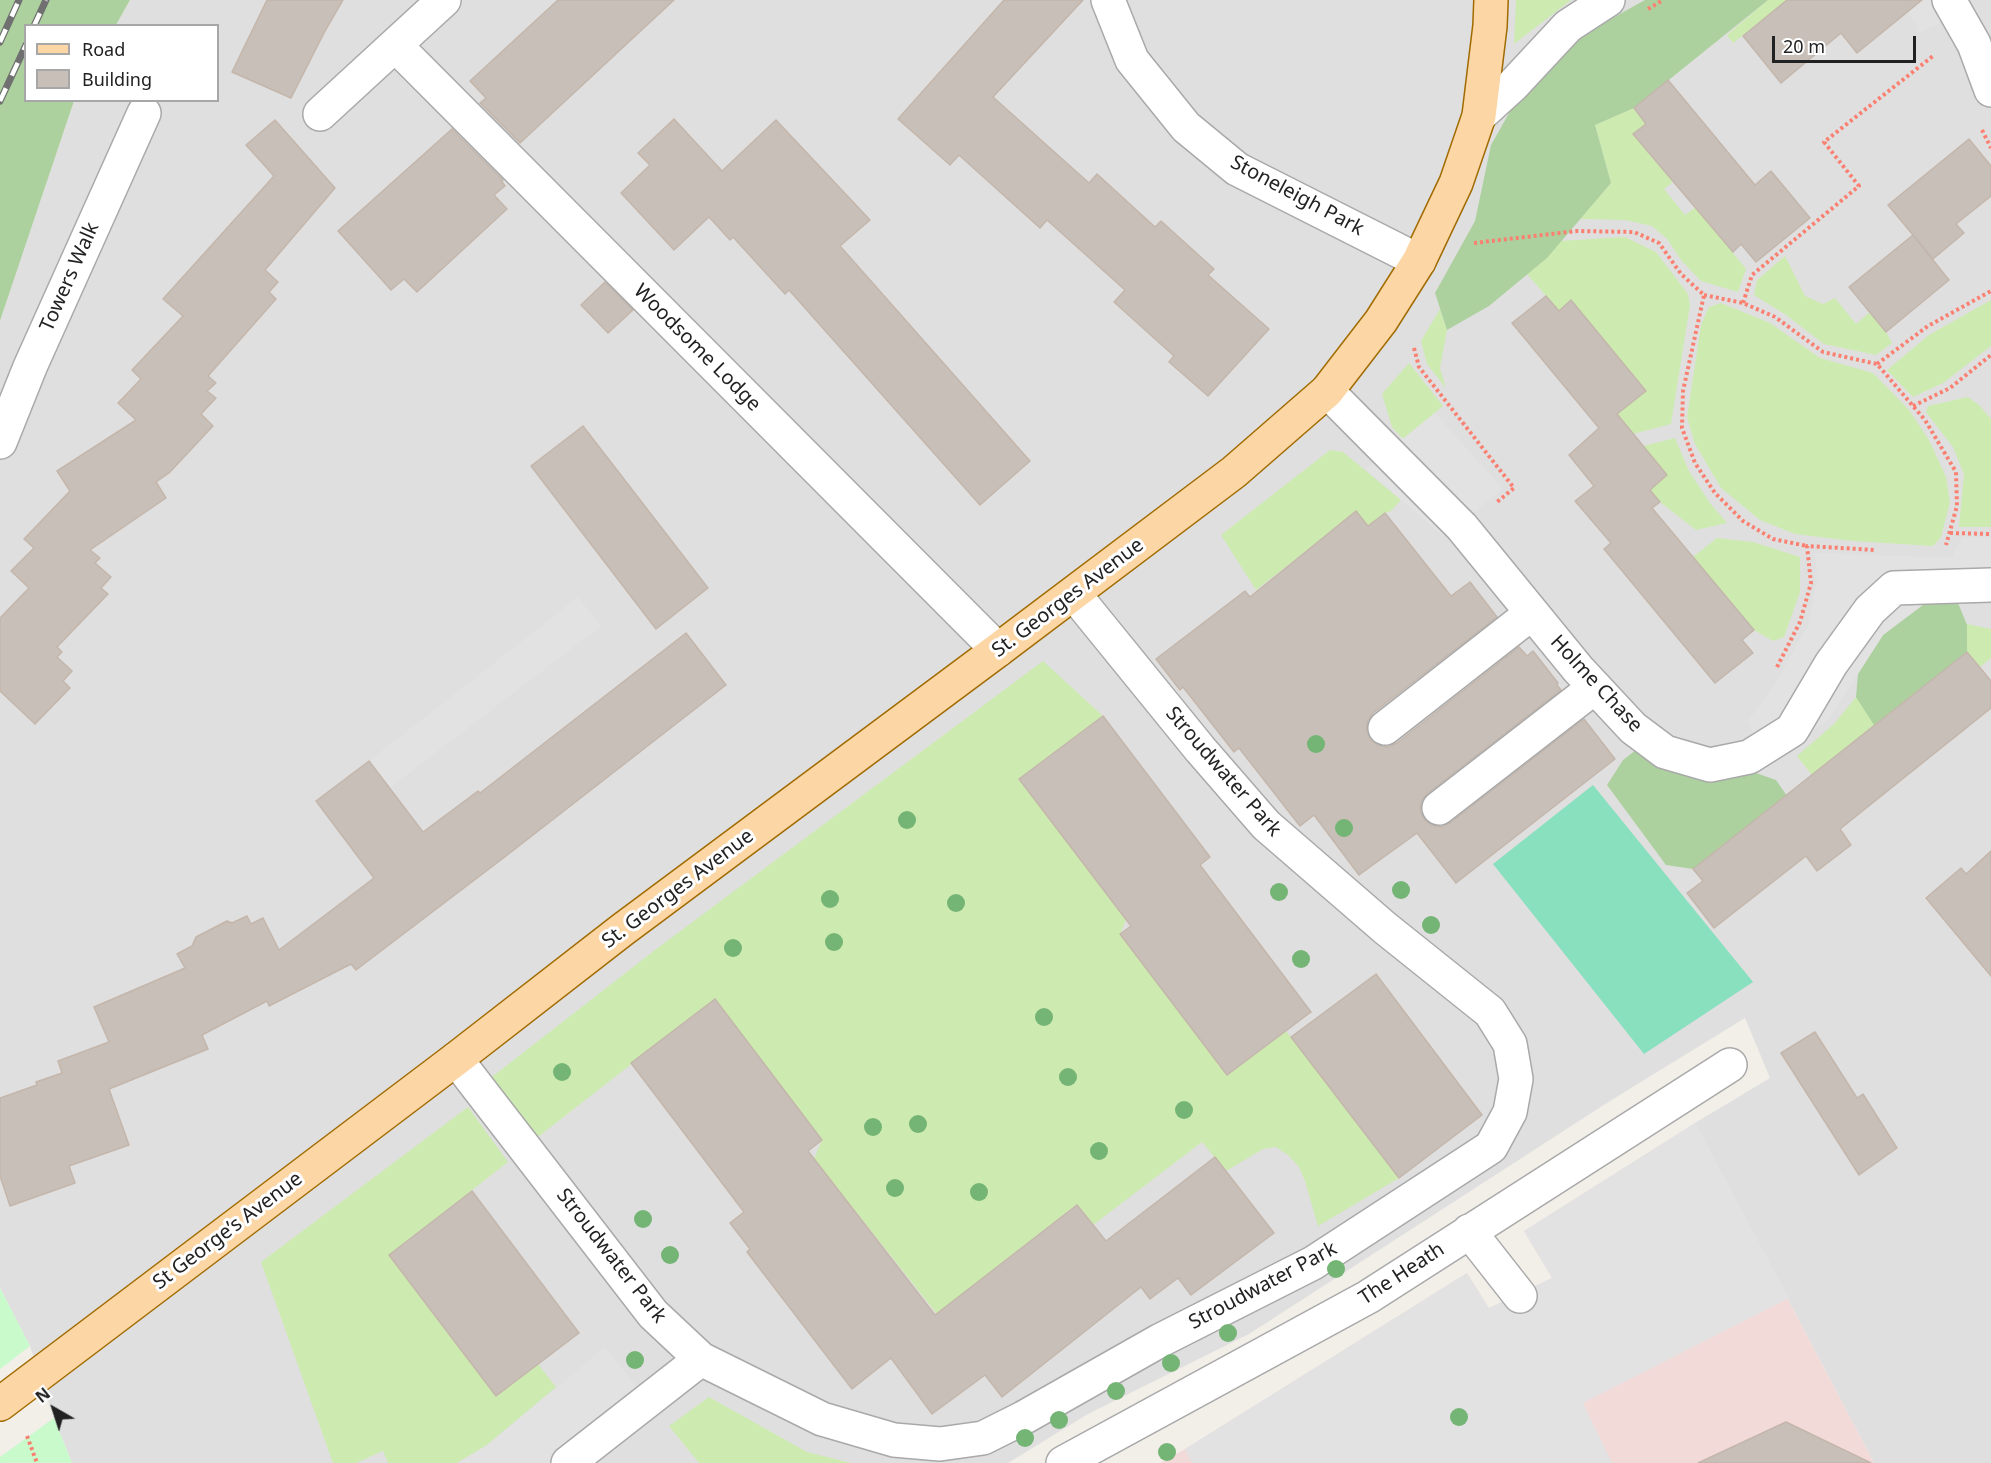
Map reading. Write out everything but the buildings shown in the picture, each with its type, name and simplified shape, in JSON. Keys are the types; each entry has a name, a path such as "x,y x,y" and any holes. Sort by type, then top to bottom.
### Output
{"main road":[{"name":"St. Georges Avenue","path":"456,1059 622,930 1074,594 1234,472 1327,390 1381,321 1419,261 1456,183 1479,116 1491,0"},
{"name":"St George’s Avenue","path":"0,1404 456,1059"}],"street":[{"path":"320,114 444,0"},
{"name":"Stoneleigh Park","path":"1108,0 1132,60 1186,127 1238,169 1419,261"},
{"path":"1479,116 1513,85 1568,26 1608,0"},
{"path":"1949,0 1982,38 1991,90"},
{"name":"Woodsome Lodge","path":"395,45 998,650"},
{"name":"Towers Walk","path":"0,442 30,367 144,113"},
{"name":"Holme Chase","path":"1327,390 1462,527 1594,687 1633,728 1665,752 1710,765 1749,757 1792,730 1831,664 1870,610 1894,588 1991,585"},
{"name":"Stroudwater Park","path":"456,1059 653,1314 701,1359 822,1419 894,1440 940,1444 982,1438 1023,1419 1160,1341 1313,1263 1491,1147 1510,1112 1516,1079 1510,1044 1490,1012 1385,928 1266,825 1200,749 1074,594"},
{"path":"1385,728 1532,613"},
{"path":"1439,808 1594,687"},
{"name":"The Heath","path":"1063,1463 1368,1297 1730,1065"},
{"path":"1469,1231 1520,1296"},
{"path":"568,1463 701,1359"}],"path":[{"path":"1743,303 1752,275 1859,186 1824,142 1939,51"},
{"path":"1979,125 1991,148"},
{"path":"1468,252 1474,242 1577,231 1634,232 1659,243 1681,274 1704,295 1743,303 1775,317 1823,352 1877,364 1925,420 1956,472 1957,506 1943,554"},
{"path":"1877,364 1928,326 1991,291"},
{"path":"1704,295 1683,391 1682,428 1695,463 1715,493 1743,521 1773,539 1807,546"},
{"path":"1913,406 1950,388 1991,355"},
{"path":"1950,533 1991,534"}],"shaded area":[{"path":"130,0 1991,0 1991,1463 1874,1463 1695,1123 1770,1078 1745,1018 1610,1101 1249,1334 1088,1414 1008,1463 72,1463 30,1346 0,1288 0,321 74,102 219,102 219,24 117,24"},
{"path":"1898,0 1966,0 1973,8 1919,33 1916,23"},
{"path":"1435,413 1503,489 1444,537 1365,469"},
{"path":"1963,537 1991,538 1991,602 1926,602 1883,635 1828,720 1771,760 1756,741 1748,721 1776,682 1808,625 1817,579 1815,553 1951,558"},
{"path":"578,597 601,626 390,788 369,761"},
{"path":"1695,1123 1874,1463 1160,1463 1467,1273 1489,1308 1552,1278 1524,1231"},
{"path":"1695,1123 1789,1298 1583,1403 1612,1463 1192,1463 1185,1449 1467,1273 1489,1308 1552,1278 1524,1231"},
{"path":"605,1347 648,1400 568,1463 457,1463 487,1445"}],"green space":[{"path":"0,0 130,0 117,24 24,24 24,102 74,102 0,321"},
{"path":"1516,0 1571,0 1514,44"},
{"path":"1645,0 1768,0 1634,108 1595,125 1611,183 1547,258 1489,306 1447,330 1435,293 1475,221 1491,145 1517,99 1584,34"},
{"path":"1768,0 1787,0 1733,43 1727,35"},
{"path":"1634,108 1646,124 1634,134 1673,182 1664,189 1685,215 1696,207 1746,269 1738,292 1701,281 1681,260 1667,239 1652,226 1625,220 1580,219 1611,183 1595,125"},
{"path":"1625,237 1656,252 1688,294 1690,305 1671,424 1633,434 1617,414 1646,390 1571,301 1559,311 1527,274 1547,258 1560,241"},
{"path":"1785,256 1805,296 1823,304 1835,298 1856,324 1870,312 1892,343 1876,355 1824,344 1786,315 1754,295 1757,280"},
{"path":"1991,300 1991,346 1943,383 1913,397 1887,370 1929,335"},
{"path":"1721,303 1770,323 1820,358 1873,373 1909,410 1929,440 1946,477 1950,502 1941,537 1933,546 1853,541 1795,534 1760,520 1721,488 1695,444 1687,417 1701,325 1709,307"},
{"path":"1440,309 1447,330 1440,368 1446,388 1427,364 1421,341"},
{"path":"1409,363 1443,406 1403,439 1392,427 1382,394"},
{"path":"1968,397 1979,405 1991,419 1991,527 1959,527 1964,474 1953,447 1926,412 1928,406"},
{"path":"1675,438 1689,471 1710,503 1727,523 1696,530 1660,502 1650,490 1667,475 1643,446"},
{"path":"1330,450 1343,452 1401,500 1391,511 1368,526 1356,512 1256,590 1221,535"},
{"path":"1717,538 1753,542 1800,557 1800,592 1784,637 1773,641 1754,630 1693,557"},
{"path":"1927,602 1958,603 1967,625 1967,652 1874,725 1856,697 1858,674 1883,635"},
{"path":"1933,617 1991,629 1991,658 1980,667 1967,652 1812,775 1797,756 1834,724 1856,697"},
{"path":"1043,661 1103,716 1020,779 1126,920 1120,934 1227,1075 1286,1031 1399,1178 1318,1226 1305,1181 1299,1167 1288,1155 1276,1147 1263,1149 1226,1171 1202,1142 1093,1225 1076,1205 937,1314 814,1159 822,1140 715,999 525,1147 479,1087 655,950"},
{"path":"1636,750 1696,777 1756,773 1776,780 1787,796 1693,869 1666,865 1607,785 1623,760"},
{"path":"1593,785 1753,982 1644,1054 1493,864"},
{"path":"468,1107 508,1162 389,1255 496,1396 538,1364 556,1387 487,1445 457,1463 388,1463 383,1451 356,1463 333,1463 261,1262"},
{"path":"0,1288 30,1346 0,1369"},
{"path":"709,1397 807,1452 851,1463 699,1463 669,1426"},
{"path":"54,1418 72,1463 0,1463 0,1457"}],"railway":[{"path":"0,42 19,0"},
{"path":"35,24 46,0"},
{"path":"0,101 24,49"}]}
